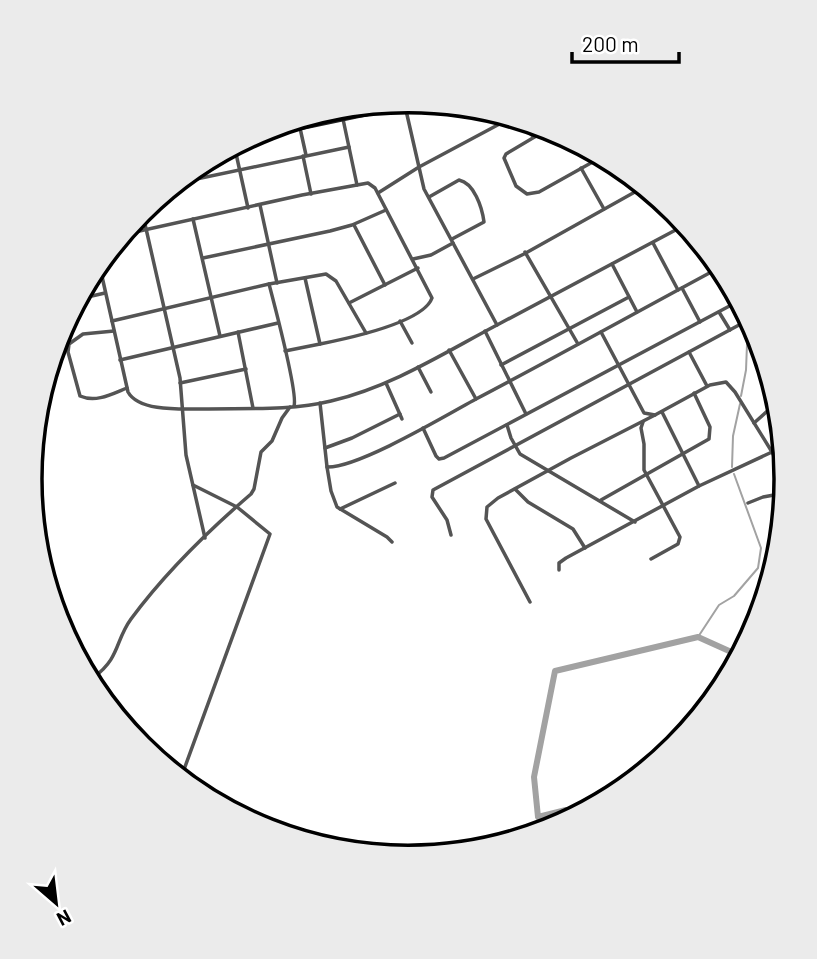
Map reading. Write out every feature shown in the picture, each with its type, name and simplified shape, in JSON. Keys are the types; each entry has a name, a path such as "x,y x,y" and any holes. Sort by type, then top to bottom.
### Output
{"street":[{"path":"407,113 423,187 497,325"},
{"path":"343,119 357,185"},
{"path":"378,193 419,167 499,124"},
{"path":"300,129 311,194"},
{"path":"530,134 534,137 506,154 504,158 515,184 527,194 539,192 592,162"},
{"path":"201,178 349,147"},
{"path":"236,156 247,208"},
{"path":"581,168 604,209"},
{"path":"349,303 384,285 484,222 473,190 465,181 459,180 429,197"},
{"path":"139,231 368,184 378,193 432,298 427,307 381,331 285,351"},
{"path":"472,279 635,192"},
{"path":"260,205 277,283"},
{"path":"203,258 354,225 387,210"},
{"path":"193,219 220,336"},
{"path":"144,225 180,383 186,455 205,538"},
{"path":"354,225 384,285"},
{"path":"103,278 127,388 133,399 141,404 181,409 291,407 353,395 386,383 677,230"},
{"path":"653,243 700,322"},
{"path":"525,253 578,344"},
{"path":"612,264 637,312"},
{"path":"327,467 364,457 423,428 711,272"},
{"path":"112,321 270,284 326,274 333,278 366,333"},
{"path":"305,278 320,344"},
{"path":"98,673 112,660 128,623 175,566 254,489 261,452 272,441 282,418 296,400 270,284"},
{"path":"91,296 106,293"},
{"path":"501,365 629,297"},
{"path":"423,428 439,459 731,306"},
{"path":"719,312 730,330"},
{"path":"400,321 412,343"},
{"path":"120,360 278,323"},
{"path":"452,535 447,520 432,497 433,490 739,325"},
{"path":"114,331 83,334 73,339 67,348 80,396 98,398 127,388"},
{"path":"485,331 526,414"},
{"path":"238,332 253,408"},
{"path":"601,332 644,413 655,415"},
{"path":"449,350 476,399"},
{"path":"689,352 707,386"},
{"path":"418,367 431,392"},
{"path":"180,383 246,369"},
{"path":"530,602 486,519 485,512 491,502 707,386 726,382 735,391 774,455"},
{"path":"324,448 401,417 386,383"},
{"path":"601,500 711,437 710,427 694,393"},
{"path":"320,403 331,491 340,509 392,542"},
{"path":"754,422 768,410"},
{"path":"662,412 699,486"},
{"path":"643,422 643,464 646,474 680,537 678,544 651,559"},
{"path":"507,425 520,454 635,522"},
{"path":"559,570 559,562 699,486 772,452"},
{"path":"340,509 395,483"},
{"path":"184,769 270,538 268,530 237,507 193,485"},
{"path":"515,489 528,502 573,529 585,548"},
{"path":"748,503 774,495"}],"waterway":[{"path":"741,396 746,370 747,340"},
{"path":"732,467 733,436 740,404"},
{"path":"698,637 719,605 734,596 758,568 761,548 734,474"},
{"path":"566,810 538,817 534,777 555,671 698,637 732,652"}]}
